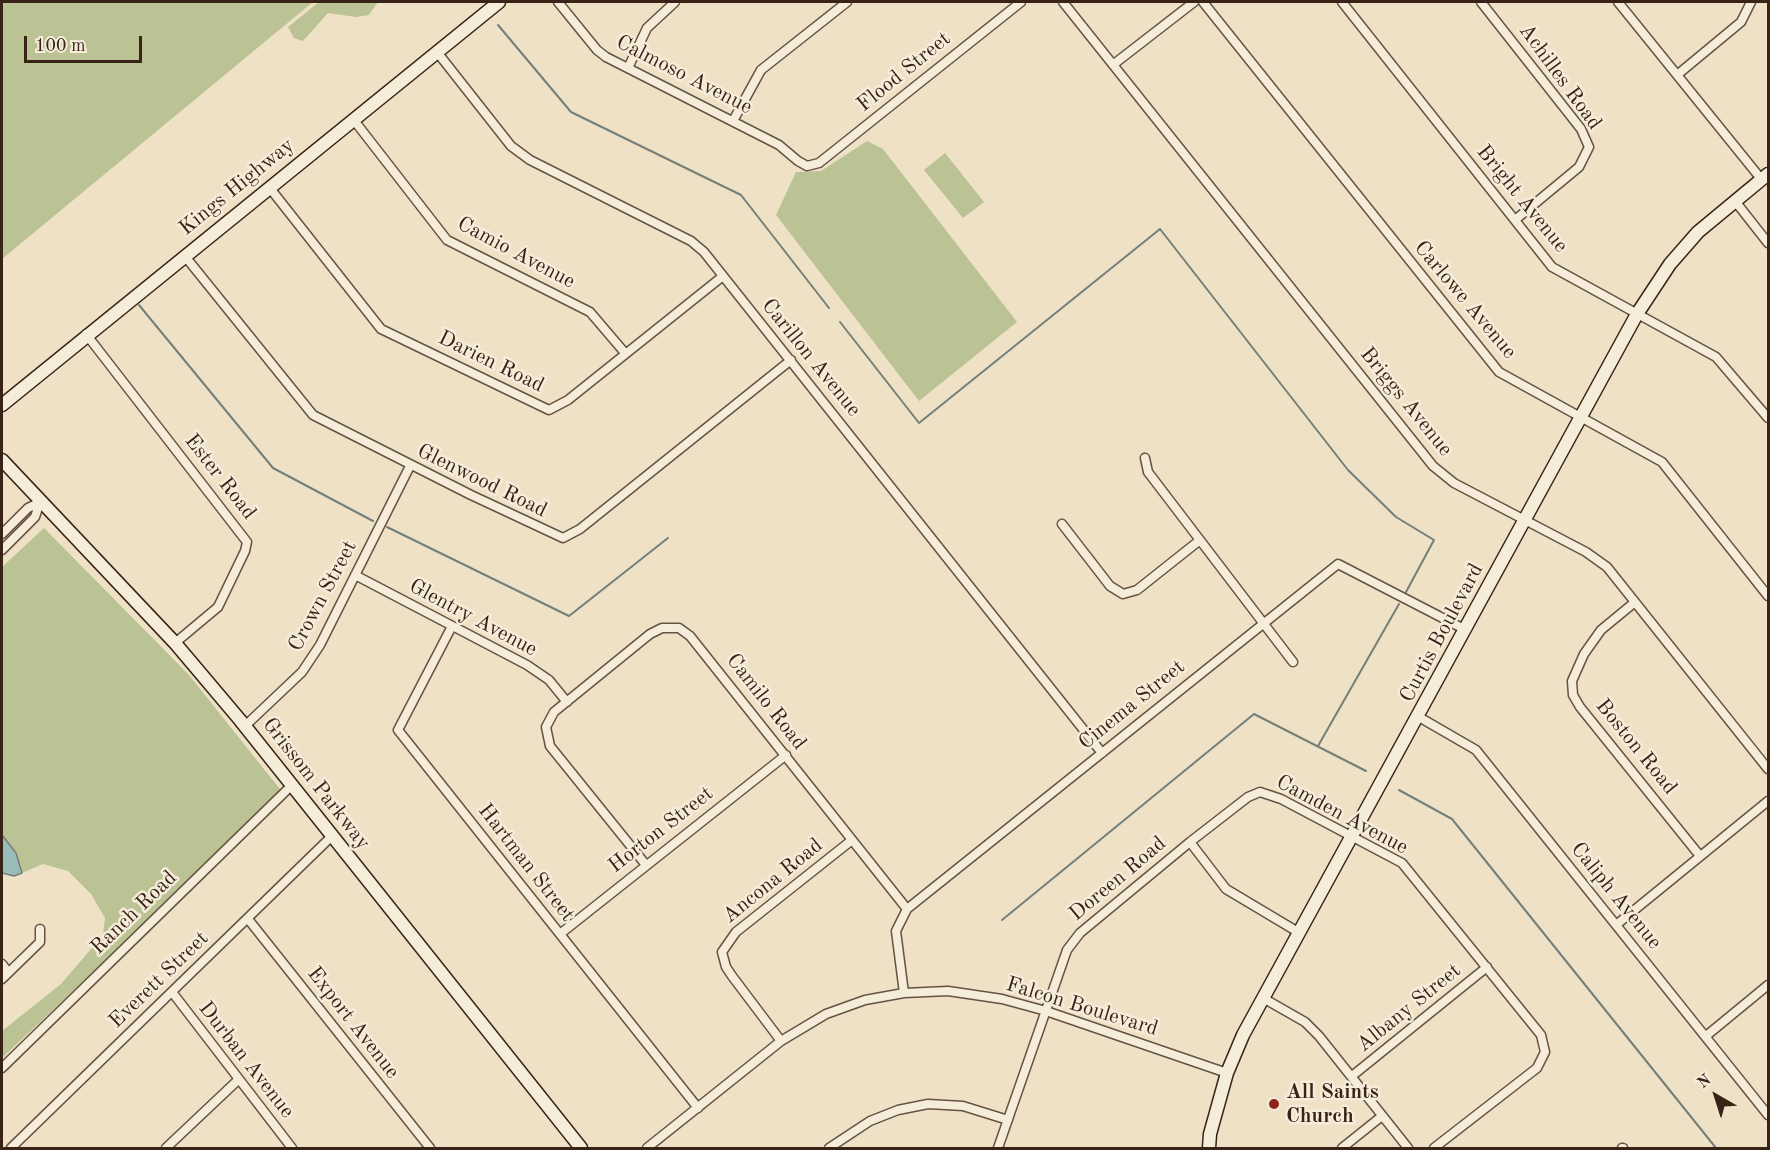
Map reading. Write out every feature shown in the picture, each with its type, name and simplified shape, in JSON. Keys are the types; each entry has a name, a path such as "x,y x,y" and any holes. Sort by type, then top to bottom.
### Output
{"street":[{"name":"Kings Highway","path":"2,405 86,334 499,2"},
{"name":"Calmoso Avenue","path":"558,2 597,50 779,145 807,166"},
{"path":"628,68 647,28 675,2"},
{"path":"733,121 761,70 847,2"},
{"name":"Flood Street","path":"807,166 819,163 1022,2"},
{"name":"Briggs Avenue","path":"1063,2 1433,466 1454,483 1586,552 1607,567 1768,769"},
{"path":"1114,64 1194,2"},
{"name":"Carlowe Avenue","path":"1203,2 1499,372 1662,462 1768,596"},
{"name":"Bright Avenue","path":"1342,2 1552,267 1716,357 1768,418"},
{"name":"Achilles Road","path":"1480,2 1581,129 1589,147 1579,168 1515,220"},
{"path":"1618,2 1765,177"},
{"path":"1677,75 1741,22 1751,2"},
{"name":"Carillon Avenue","path":"437,52 511,146 530,160 691,241 704,252 1102,753"},
{"name":"Camio Avenue","path":"353,119 447,240 590,312 625,353"},
{"name":"Curtis Boulevard","path":"1209,1149 1210,1134 1227,1073 1263,998 1638,314 1670,264 1698,232 1765,177"},
{"name":"Darien Road","path":"268,187 381,329 534,405 549,410 568,400 723,276"},
{"path":"1736,201 1768,243"},
{"name":"Glenwood Road","path":"184,255 305,408 314,416 410,466 563,538 580,529 791,360"},
{"name":"Ester Road","path":"86,334 247,542 245,551 218,606 175,643"},
{"path":"2,396 25,378 39,373"},
{"path":"1146,458 1148,472 1293,662"},
{"name":"Grissom Parkway","path":"2,460 175,643 245,726 581,1149"},
{"name":"Crown Street","path":"245,726 302,672 320,645 410,466"},
{"path":"2,534 28,508 40,502"},
{"path":"2,550 35,517 40,502"},
{"path":"1062,524 1110,586 1124,594 1137,590 1200,540"},
{"name":"Cinema Street","path":"907,909 1338,564 1464,630"},
{"name":"Glentry Avenue","path":"355,575 451,628 527,665 549,680 567,702"},
{"name":"Boston Road","path":"1635,602 1601,630 1584,654 1572,681 1573,695 1580,707 1700,856"},
{"name":"Hartman Street","path":"451,628 398,730 698,1108"},
{"name":"Camilo Road","path":"567,702 650,634 662,628 679,628 690,636 907,909"},
{"path":"567,702 554,712 546,727 550,746 646,865"},
{"name":"Caliph Avenue","path":"1419,717 1476,750 1768,1115"},
{"name":"Horton Street","path":"560,934 786,755"},
{"name":"Ranch Road","path":"2,1068 292,785"},
{"name":"Camden Avenue","path":"1190,842 1248,797 1260,792 1281,799 1402,863 1487,967 1541,1035 1545,1052 1537,1068 1434,1149"},
{"path":"1616,925 1768,801"},
{"name":"Everett Street","path":"11,1149 332,836"},
{"name":"Ancona Road","path":"781,1041 726,968 722,952 736,932 852,840"},
{"path":"1190,842 1226,889 1298,932"},
{"name":"Doreen Road","path":"998,1149 1067,950 1080,933 1190,842"},
{"path":"904,993 896,931 907,909"},
{"name":"Export Avenue","path":"248,919 430,1149"},
{"path":"2,979 40,942 40,929"},
{"path":"2,964 8,972"},
{"name":"Albany Street","path":"1352,1076 1487,967"},
{"path":"1706,1036 1768,985"},
{"name":"Falcon Boulevard","path":"647,1149 781,1041 826,1014 865,1000 904,993 948,991 1002,999 1046,1011 1227,1073"},
{"name":"Durban Avenue","path":"172,992 292,1149"},
{"path":"1263,998 1305,1022 1352,1076 1408,1149"},
{"path":"166,1149 238,1080"},
{"path":"829,1149 870,1121 898,1110 928,1104 963,1106 1008,1120"},
{"path":"1342,1149 1382,1116"}],"green space":[{"path":"2,2 313,2 2,259"},
{"path":"319,2 378,2 369,15 356,17 328,13 303,41 294,38 288,27"},
{"path":"867,141 883,149 1017,322 919,401 776,215 796,172 821,171"},
{"path":"945,153 984,202 963,218 924,170"},
{"path":"44,528 189,675 283,793 2,1058 2,1031 61,984 103,935 105,918 91,894 68,871 43,864 22,873 16,853 2,835 2,567"}],"water":[{"path":"2,835 16,853 22,873 14,876 2,873"}],"waterway":[{"path":"498,25 571,112 741,195 829,308"},
{"path":"840,322 919,423 1160,229 1348,470 1396,517 1434,540 1406,592"},
{"path":"139,305 273,468 373,521"},
{"path":"387,527 569,616 668,538"},
{"path":"1318,746 1399,604"},
{"path":"1002,920 1254,714 1366,771"},
{"path":"1399,790 1452,819 1716,1148"}],"place":[{"name":"All Saints Church","path":"1274,1104"}]}
